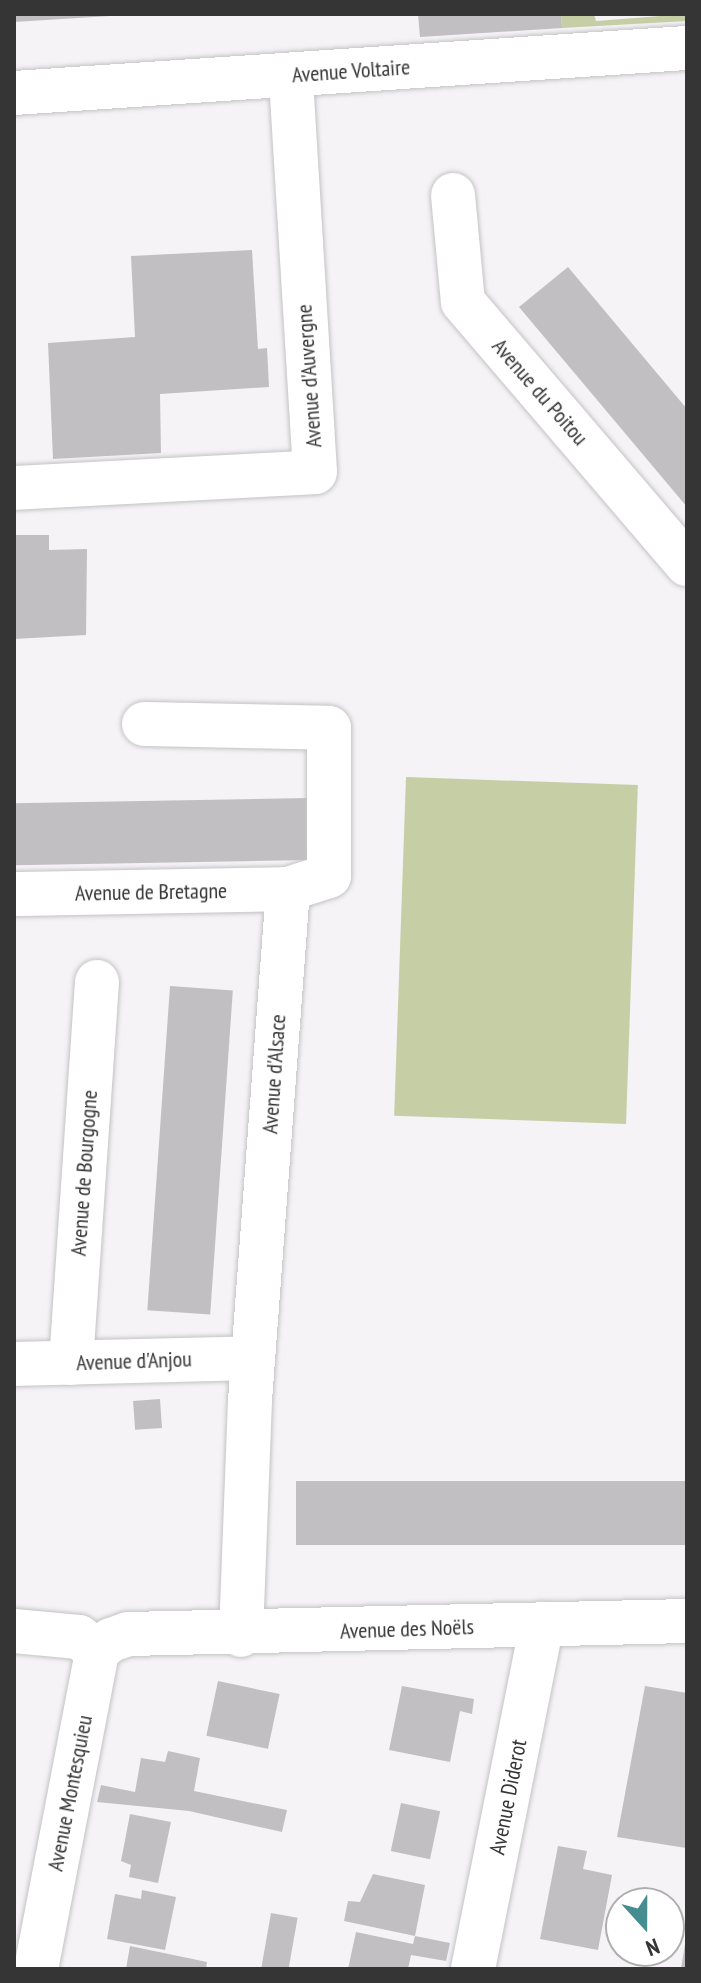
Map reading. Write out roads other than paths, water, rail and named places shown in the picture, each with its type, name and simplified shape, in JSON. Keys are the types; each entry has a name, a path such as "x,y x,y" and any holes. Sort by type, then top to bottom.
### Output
{"street":[{"name":"Avenue Voltaire","path":"14,93 687,48"},
{"name":"Avenue d'Auvergne","path":"14,488 315,472 291,76"},
{"name":"Avenue du Poitou","path":"453,195 463,302 687,564"},
{"path":"144,724 329,728 329,876 288,889"},
{"name":"Avenue de Bretagne","path":"14,894 288,889"},
{"name":"Avenue d'Alsace","path":"241,1635 253,1358 288,889"},
{"name":"Avenue de Bourgogne","path":"71,1363 97,982"},
{"name":"Avenue d'Anjou","path":"14,1364 253,1358"},
{"name":"Avenue des Noëls","path":"112,1643 241,1635 687,1621"},
{"name":"Avenue Diderot","path":"473,1969 542,1624"},
{"path":"14,1631 48,1630 112,1643"},
{"name":"Avenue Montesquieu","path":"36,1969 112,1643"}]}
